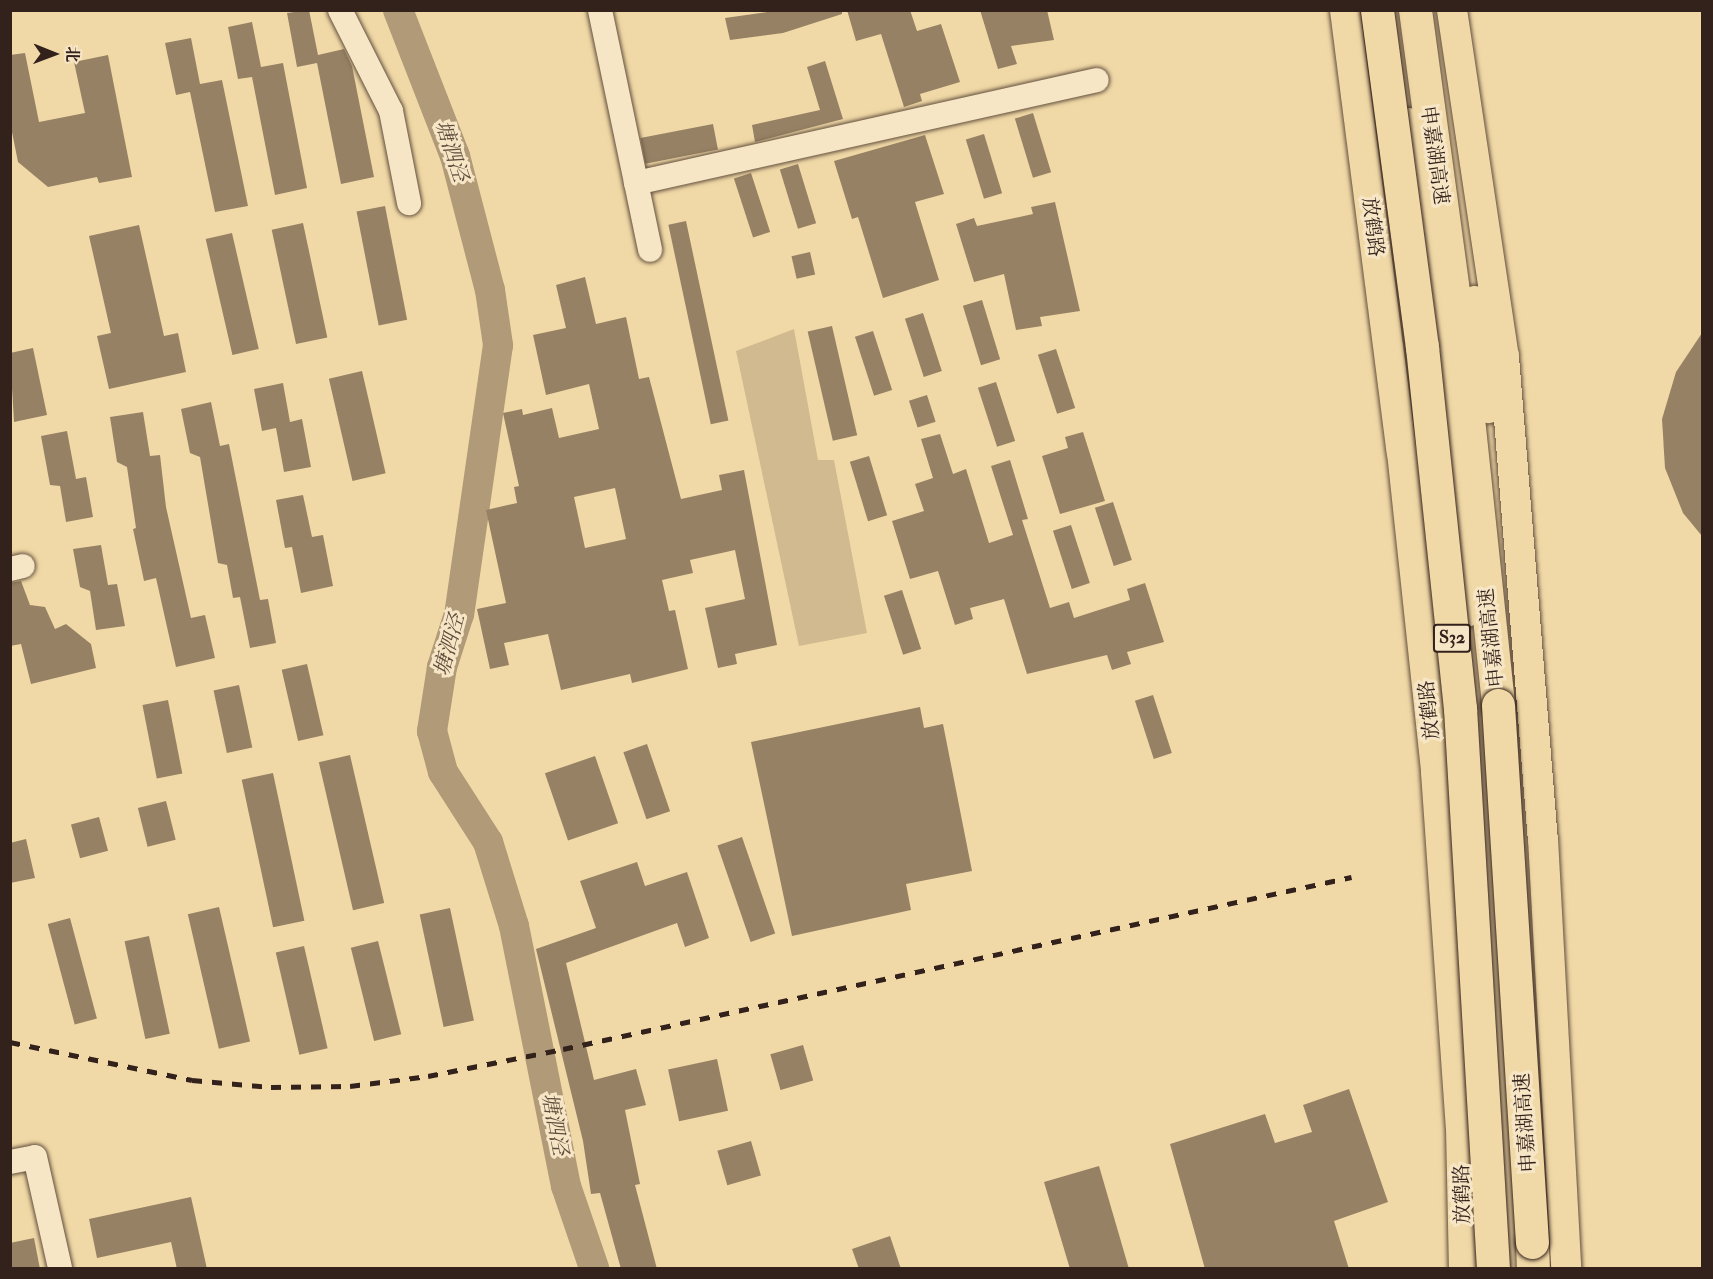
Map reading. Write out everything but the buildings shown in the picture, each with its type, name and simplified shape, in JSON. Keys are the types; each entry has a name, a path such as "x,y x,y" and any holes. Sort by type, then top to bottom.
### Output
{"highway":[{"name":"申嘉湖高速","path":"1377,10 1422,347 1460,708 1493,1269"},
{"name":"申嘉湖高速","path":"1415,10 1460,342 1498,705 1533,1269"}],"main road":[{"name":"放鹤路","path":"1345,10 1402,452 1436,772 1461,1127 1464,1269"},
{"path":"1360,10 1401,325 1449,769 1474,1148 1514,1235"},
{"name":"放鹤路","path":"1393,10 1450,415 1514,1235 1528,1269"},
{"name":"放鹤路","path":"1420,10 1485,538 1505,752 1514,1235 1503,1269"},
{"path":"1434,10 1492,442 1527,839 1538,1144 1514,1235"},
{"path":"1452,10 1504,357 1543,839 1566,1269"}],"street":[{"path":"340,10 391,111 409,203"},
{"path":"600,10 650,250"},
{"path":"636,183 1097,80"},
{"path":"10,1162 35,1157 60,1269"}],"shaded area":[{"path":"794,329 818,460 834,460 867,633 799,646 736,351"}],"waterway":[{"name":"塘泗泾","path":"398,10 455,156 490,290 498,345 459,614 442,667 432,731 443,772 488,842 514,926 566,1186 594,1268"}],"railway":[{"path":"10,1042 192,1080 271,1087 350,1086 428,1076 563,1049 1351,877"}]}
